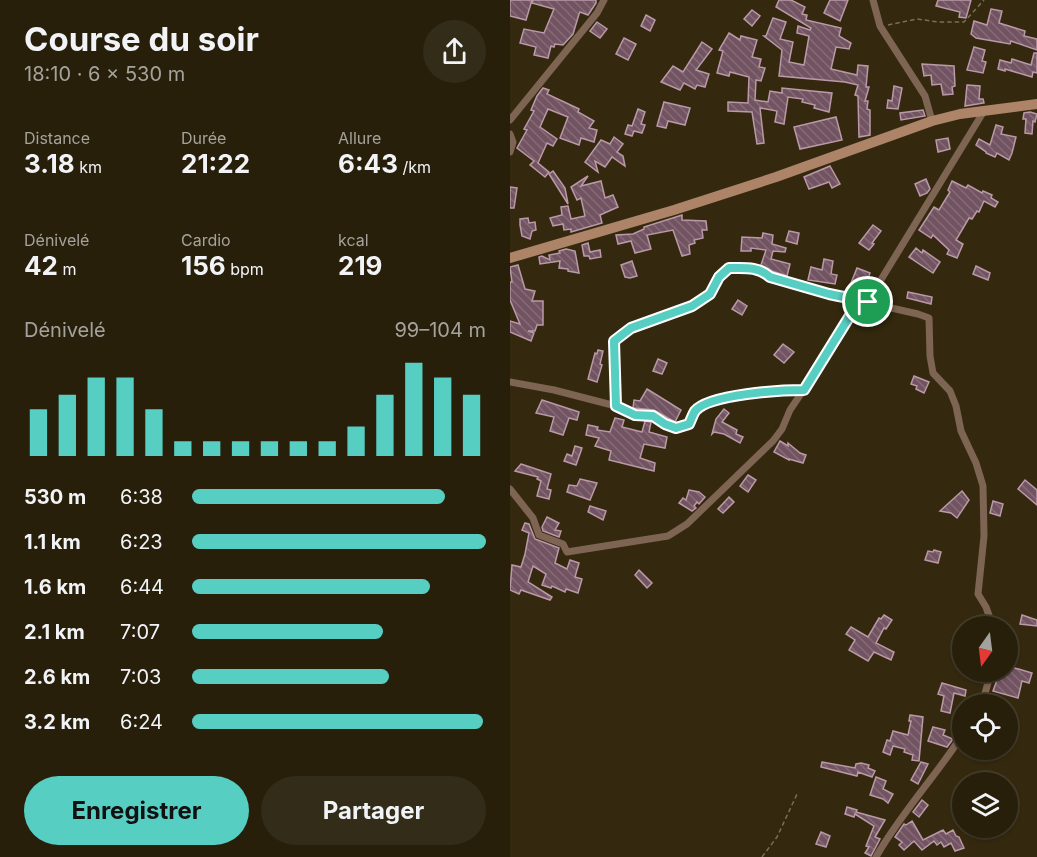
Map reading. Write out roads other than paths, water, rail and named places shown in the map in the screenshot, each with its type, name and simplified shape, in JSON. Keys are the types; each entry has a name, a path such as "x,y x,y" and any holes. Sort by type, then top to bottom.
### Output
{"street":[{"path":"510,120 597,13 604,0"},
{"path":"873,0 880,26 925,96 932,121"},
{"path":"510,258 719,195 932,121 1037,104"},
{"path":"510,489 532,518 538,536 563,544 567,552 668,536 687,524 773,441 782,429 790,410 851,314 868,302 984,111"},
{"path":"510,134 513,142 510,152"},
{"path":"616,406 614,341 631,328 692,306 710,294 719,277 729,268 753,268 764,271 770,277 829,294 929,318 933,373 950,391 956,406 961,431 976,463 983,486 984,536 978,594 988,616"},
{"path":"510,382 554,390 616,406 635,415 653,416 676,428 689,424 696,410 710,402 735,396 804,390"},
{"path":"876,857 911,802 949,755 952,748"}]}
